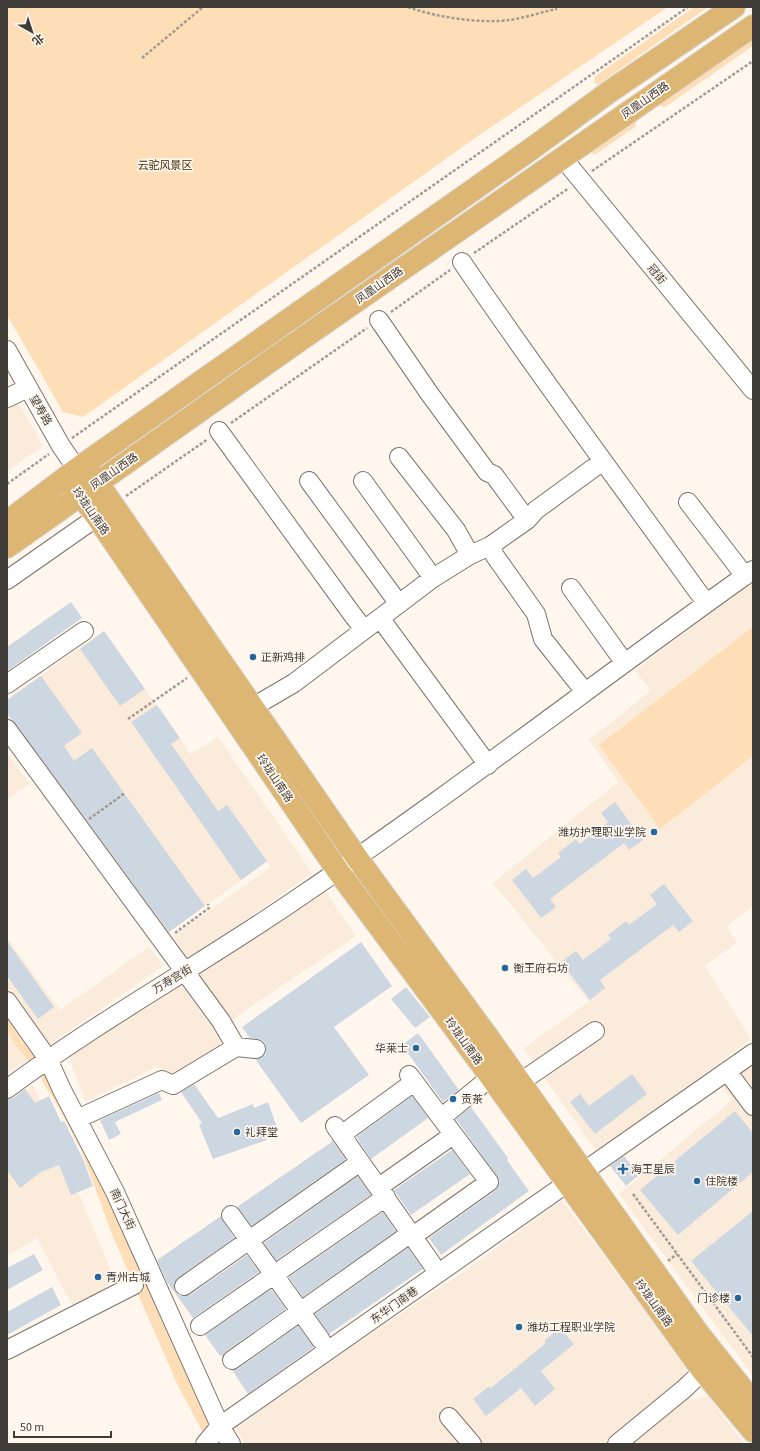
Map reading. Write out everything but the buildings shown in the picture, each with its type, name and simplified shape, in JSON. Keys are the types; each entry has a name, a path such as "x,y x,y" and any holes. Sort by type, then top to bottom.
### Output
{"main road":[{"name":"凤凰山西路","path":"7,522 77,469 534,148 609,92 734,7"},
{"name":"凤凰山西路","path":"7,547 562,157 753,26"},
{"name":"玲珑山南路","path":"77,469 71,482 89,488 253,707 357,858 519,1083 575,1179 703,1371 753,1431"},
{"name":"玲珑山南路","path":"105,511 200,669 338,871 491,1077 575,1179 753,1402"}],"street":[{"name":"冠街","path":"562,157 753,390"},
{"path":"462,262 508,331 707,603"},
{"path":"379,320 429,393 487,472 494,475 527,520"},
{"name":"望寿路","path":"7,350 61,446 77,469"},
{"path":"7,398 28,388"},
{"path":"219,431 359,623 373,623"},
{"path":"399,457 458,534 470,555"},
{"path":"253,707 294,683 434,578 470,555 490,546 527,520 536,510 603,461"},
{"path":"309,481 399,604"},
{"path":"363,481 434,578"},
{"path":"688,502 749,573"},
{"path":"7,580 105,511"},
{"path":"490,546 495,556 536,614 543,639 585,692"},
{"name":"万寿宫街","path":"7,1089 48,1059 184,970 286,906 357,858 488,765 624,662 749,573"},
{"path":"571,588 624,662"},
{"path":"373,623 488,765"},
{"path":"7,684 84,631"},
{"path":"9,734 79,826 163,941 221,1021 236,1047"},
{"name":"南门大街","path":"7,1001 48,1059 115,1192 220,1426 231,1444"},
{"path":"519,1083 594,1031"},
{"path":"77,1118 162,1080 173,1084 236,1047 256,1049"},
{"name":"东华门南巷","path":"205,1444 220,1426 753,1053"},
{"path":"727,1071 753,1106"},
{"path":"441,1118 491,1077"},
{"path":"232,1360 412,1235 489,1182 411,1078 338,1131 382,1192 412,1235 432,1264"},
{"path":"200,1326 274,1275 382,1192 453,1134"},
{"path":"184,1286 360,1162"},
{"path":"231,1215 321,1340"},
{"path":"7,1350 134,1285"},
{"path":"617,1444 684,1389 703,1371"},
{"path":"449,1417 472,1444"}],"path":[{"path":"142,58 203,7"},
{"path":"408,7 464,20 508,21 557,8"},
{"path":"7,484 688,7"},
{"path":"105,511 753,60"},
{"path":"128,719 200,669"},
{"path":"79,826 125,793"},
{"path":"163,941 209,908 208,904"},
{"path":"633,1194 753,1357"}],"shaded area":[{"path":"7,382 43,446 7,471"},
{"name":"潍坊护理职业学院","path":"753,580 753,906 727,926 737,943 705,966 751,1039 598,1154 524,1048 589,1002 493,883 618,782 589,740 651,691 635,671"},
{"path":"104,631 191,754 218,737 312,873 189,960 173,936 271,867 267,862 152,944 7,745 7,699"},
{"path":"7,753 30,784 7,800"},
{"path":"325,891 356,936 237,1016 224,1041 176,1077 156,1067 85,1102 68,1054"},
{"path":"7,938 60,1010 149,947 163,966 7,1074"},
{"path":"753,1058 753,1376 619,1194 732,1100 719,1082"},
{"path":"33,1085 115,1280 75,1311 37,1238 7,1256 7,1104"},
{"name":"潍坊工程职业学院","path":"562,1200 688,1369 679,1382 693,1401 708,1396 744,1444 245,1444 235,1428 354,1345 465,1271"}],"green space":[{"name":"云驼风景区","path":"7,7 668,7 478,136 83,417 63,412 7,315"},
{"path":"694,7 708,7 599,84 595,84 594,77"},
{"path":"753,33 753,46 665,107 659,106 656,103"},
{"path":"634,120 636,123 635,127 596,154 593,154 591,151"},
{"path":"753,627 753,756 660,829 599,745"},
{"path":"7,1016 16,1033 53,1082 114,1202 180,1359 221,1444 209,1444 178,1386 111,1232 82,1152 59,1108 42,1081 42,1078 14,1043 7,1030"}],"place":[{"name":"正新鸡排","path":"253,657"},
{"name":"潍坊护理职业学院","path":"654,832"},
{"name":"衡王府石坊","path":"505,968"},
{"name":"华莱士","path":"416,1048"},
{"name":"贡茶","path":"453,1099"},
{"name":"礼拜堂","path":"237,1132"},
{"name":"海王星辰","path":"623,1169"},
{"name":"住院楼","path":"697,1181"},
{"name":"青州古城","path":"98,1277"},
{"name":"门诊楼","path":"738,1298"},
{"name":"潍坊工程职业学院","path":"519,1327"}]}
